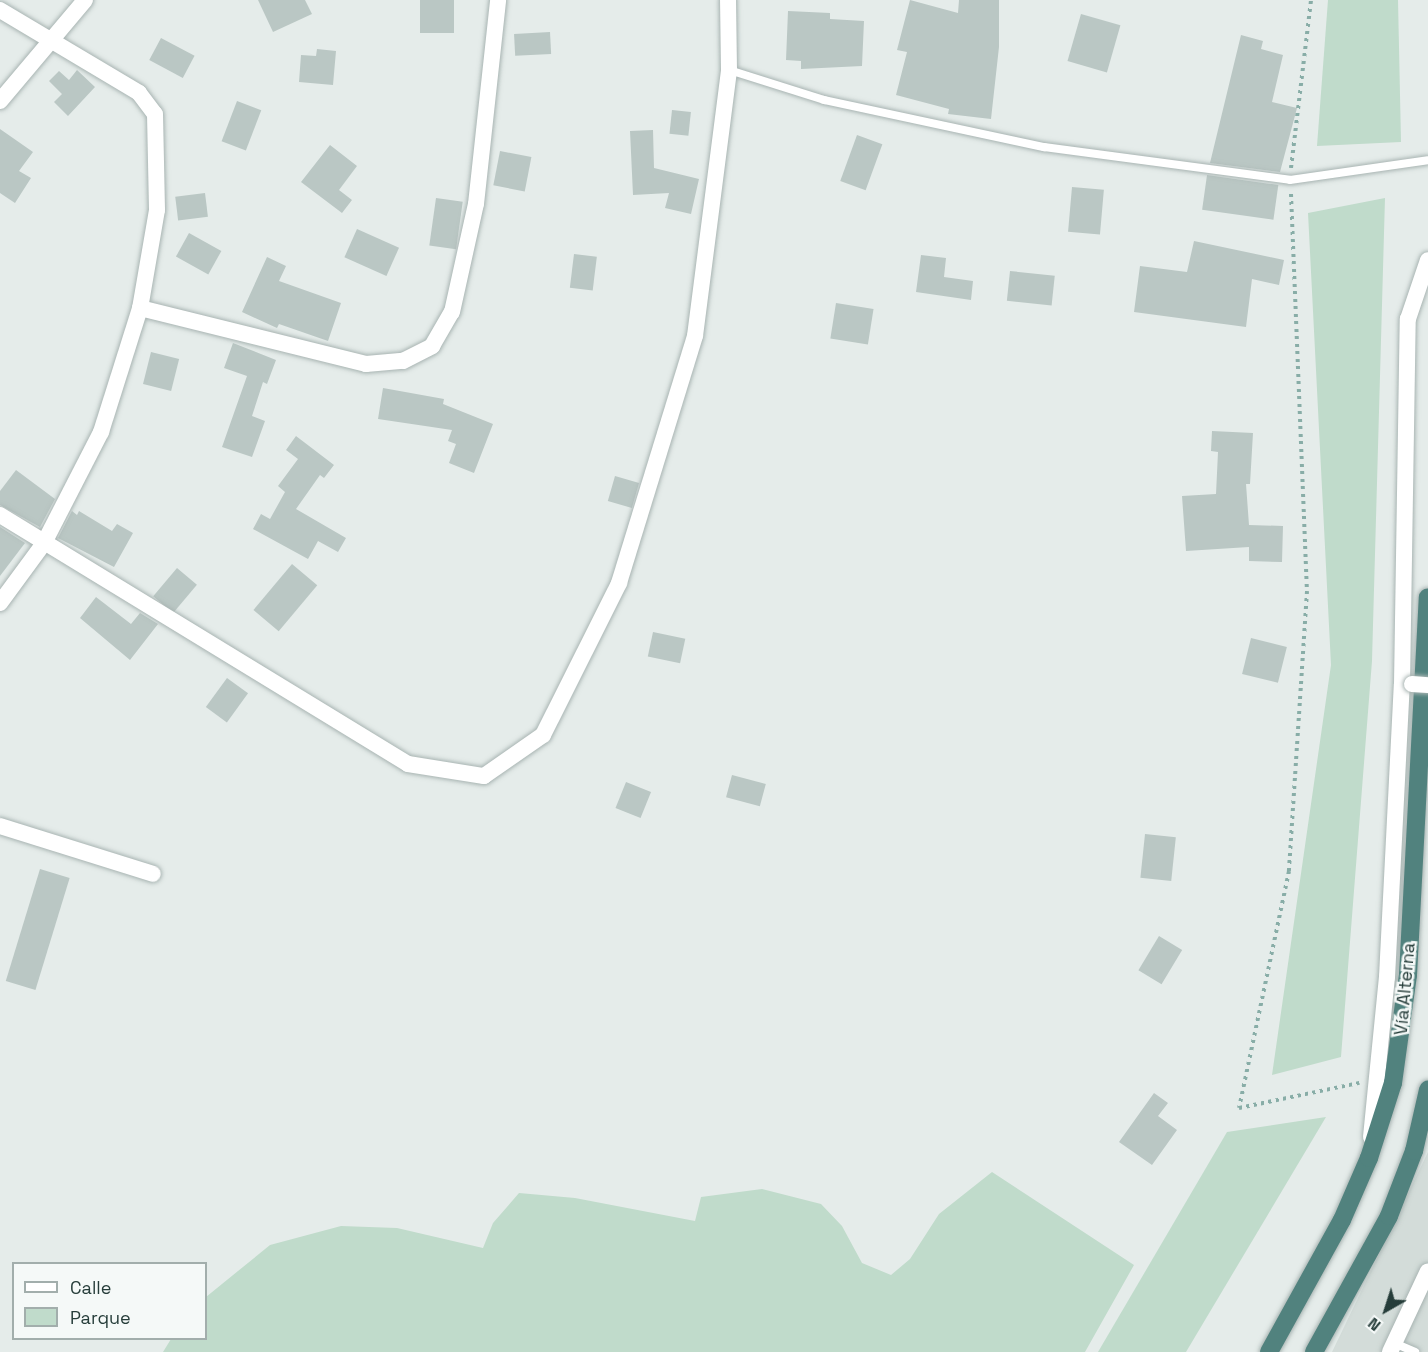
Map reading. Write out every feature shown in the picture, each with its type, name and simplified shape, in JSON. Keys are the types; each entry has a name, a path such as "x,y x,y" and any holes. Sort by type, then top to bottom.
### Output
{"highway":[{"name":"Vía Alterna","path":"1269,1352 1337,1230 1369,1158 1393,1083 1402,1034 1428,598"},
{"path":"1314,1352 1389,1215 1414,1151 1428,1090"}],"street":[{"path":"0,101 85,0"},
{"path":"140,308 366,364 403,361 432,346 452,312 476,204 498,0"},
{"path":"0,515 408,764 484,776 543,735 619,583 695,336 729,70 728,0"},
{"path":"0,10 53,39 139,93 155,114 157,210 140,308 101,432 44,543 0,603"},
{"path":"1369,1158 1414,684 1408,319 1428,260"},
{"path":"0,826 153,874"},
{"path":"1392,1348 1428,1271"}],"lane":[{"path":"729,70 824,99 1044,147 1290,180 1428,160"},
{"path":"1392,1348 1415,1352"}],"path":[{"path":"1311,0 1290,180 1307,591 1289,871 1239,1108 1377,1079"}],"shaded area":[{"path":"1428,1152 1428,1352 1332,1352"}],"green space":[{"path":"1328,0 1398,0 1401,142 1317,146"},
{"path":"1385,198 1372,661 1341,1057 1272,1075 1331,665 1308,213"},
{"path":"1326,1117 1186,1352 1098,1352 1227,1132"},
{"path":"992,1172 1134,1265 1085,1352 163,1352 170,1340 207,1340 207,1296 270,1245 341,1226 397,1228 483,1248 493,1223 519,1193 575,1198 695,1221 701,1197 762,1189 821,1204 842,1226 862,1263 891,1275 910,1259 939,1214"}],"building":[{"path":"258,0 305,0 312,14 273,32"},
{"path":"420,0 454,0 454,33 420,33"},
{"path":"910,0 958,13 959,0 999,0 999,47 991,119 948,114 949,109 896,95 907,52 897,50"},
{"path":"788,11 830,13 830,19 864,21 862,66 801,69 801,61 786,60"},
{"path":"1081,14 1120,25 1107,72 1067,61"},
{"path":"550,32 551,54 515,56 514,34"},
{"path":"1241,35 1263,41 1261,49 1283,55 1272,102 1297,108 1280,172 1210,163"},
{"path":"161,38 195,56 183,78 149,60"},
{"path":"317,49 336,51 333,85 299,82 301,55 316,56"},
{"path":"77,70 95,87 68,116 54,102 62,94 49,81 59,71 69,80"},
{"path":"237,101 261,110 246,150 222,141"},
{"path":"672,110 691,112 688,136 669,134"},
{"path":"0,129 33,152 19,171 31,178 15,203 0,193"},
{"path":"653,130 654,168 699,179 691,214 665,208 669,193 633,195 630,131"},
{"path":"857,135 882,144 866,190 840,181"},
{"path":"330,145 357,166 339,190 352,200 342,213 301,182"},
{"path":"500,151 531,157 525,191 493,185"},
{"path":"1207,175 1278,185 1273,220 1202,210"},
{"path":"1072,187 1104,190 1100,235 1068,232"},
{"path":"205,193 208,217 178,220 175,197"},
{"path":"436,198 463,202 456,249 429,246"},
{"path":"357,229 399,248 386,276 344,257"},
{"path":"189,233 221,251 208,275 176,257"},
{"path":"1194,241 1284,260 1279,285 1252,279 1246,327 1134,312 1140,266 1187,272"},
{"path":"574,254 597,257 593,291 570,288"},
{"path":"921,255 946,258 944,277 973,281 971,300 916,292"},
{"path":"267,257 286,266 279,281 341,303 328,341 279,324 277,328 242,312"},
{"path":"1010,271 1055,276 1052,306 1007,301"},
{"path":"836,303 874,309 868,345 830,339"},
{"path":"233,343 276,360 267,384 263,382 252,416 265,421 252,457 222,447 247,376 224,368"},
{"path":"151,352 179,359 171,391 143,384"},
{"path":"383,388 444,399 443,404 493,424 474,473 449,463 456,444 448,441 452,430 378,419"},
{"path":"1212,431 1253,433 1250,484 1246,484 1249,525 1283,526 1282,562 1249,561 1249,547 1186,551 1182,496 1216,494 1218,452 1211,451"},
{"path":"296,436 334,465 324,478 320,475 296,509 346,538 338,552 318,541 308,559 253,529 261,514 270,519 285,492 278,486 298,459 286,450"},
{"path":"16,470 55,499 40,527 0,505 0,491"},
{"path":"615,476 639,483 632,508 608,501"},
{"path":"72,511 77,515 79,511 112,531 117,524 133,533 114,567 58,538"},
{"path":"0,527 25,543 0,576"},
{"path":"292,564 317,585 279,631 253,610"},
{"path":"177,568 197,585 173,613 153,596"},
{"path":"96,597 131,624 140,613 158,624 130,660 80,618"},
{"path":"653,632 685,639 680,663 648,656"},
{"path":"1251,638 1287,647 1278,683 1242,674"},
{"path":"227,678 248,693 227,722 206,707"},
{"path":"732,775 766,784 760,806 726,797"},
{"path":"626,782 651,792 641,818 616,808"},
{"path":"1145,834 1176,837 1171,881 1140,878"},
{"path":"40,869 70,878 35,990 6,981"},
{"path":"1159,936 1182,950 1162,984 1138,970"},
{"path":"1154,1093 1168,1103 1158,1116 1177,1130 1152,1165 1119,1142"}]}
